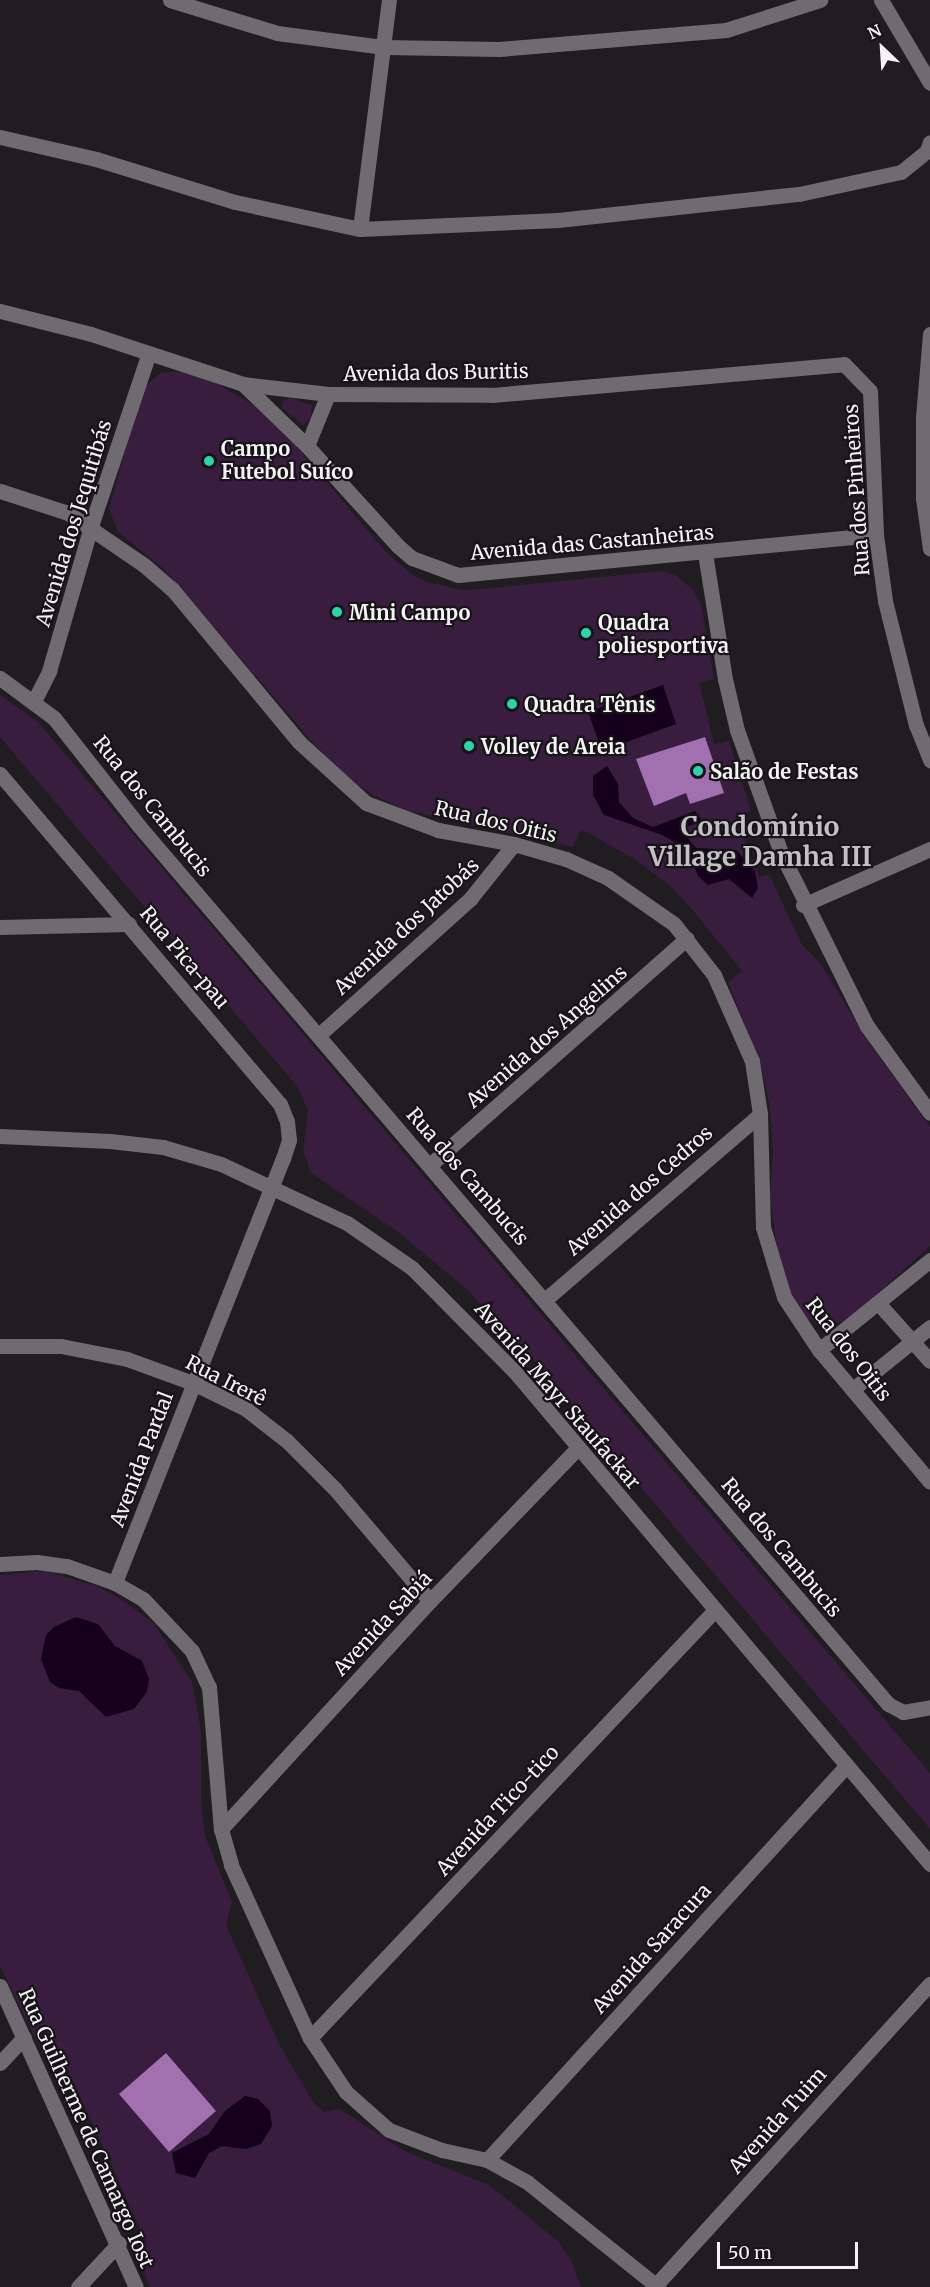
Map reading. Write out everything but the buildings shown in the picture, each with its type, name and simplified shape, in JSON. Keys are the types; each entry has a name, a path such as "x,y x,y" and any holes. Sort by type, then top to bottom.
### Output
{"street":[{"path":"170,0 278,33 384,47 500,49 726,30 820,0"},
{"path":"360,229 389,0"},
{"path":"881,0 930,83"},
{"path":"0,137 96,159 236,202 360,229 558,220 798,194 901,172 927,151 930,142"},
{"name":"Avenida dos Buritis","path":"0,311 91,334 148,356 243,384 328,394 503,394 826,362 849,367 870,391"},
{"path":"930,334 923,418 923,498 930,549"},
{"name":"Avenida dos Jequitibás","path":"34,701 49,671 91,526 148,356"},
{"name":"Avenida das Castanheiras","path":"243,384 307,446 398,546 412,558 439,570 467,574 876,535"},
{"name":"Rua dos Pinheiros","path":"870,391 876,535 885,601 916,725 930,760"},
{"path":"307,446 328,394"},
{"name":"Rua dos Oitis","path":"0,491 68,513 91,526 172,589 299,742 351,792 366,803 422,826 514,844 608,878 674,924 714,975 735,1016 752,1061 760,1114 762,1227 771,1264 796,1320 930,1482"},
{"path":"705,553 725,679 737,730 759,799 803,905 867,1026 930,1113"},
{"name":"Rua dos Cambucis","path":"0,678 54,718 139,826 320,1034 896,1710 914,1712 930,1707"},
{"name":"Rua Pica-pau","path":"0,774 280,1104 289,1140 272,1185"},
{"name":"Avenida dos Jatobás","path":"320,1034 470,898 514,844"},
{"path":"803,905 930,849"},
{"path":"0,927 129,924"},
{"name":"Avenida dos Angelins","path":"431,1164 687,938"},
{"name":"Avenida dos Cedros","path":"546,1299 760,1114"},
{"name":"Avenida Mayr Staufackar","path":"0,1136 23,1134 163,1147 220,1164 272,1185 347,1223 412,1268 479,1333 930,1864"},
{"name":"Avenida Pardal","path":"115,1582 272,1185"},
{"path":"819,1350 879,1304 930,1260"},
{"path":"879,1304 930,1361"},
{"path":"853,1389 930,1328"},
{"name":"Rua Irerê","path":"0,1346 72,1348 127,1359 193,1383 246,1409 287,1441 335,1489 430,1601"},
{"name":"Avenida Sabiá","path":"221,1829 430,1601 578,1448"},
{"path":"0,1564 37,1562 68,1566 115,1582 143,1599 173,1627 192,1651 209,1688 221,1829 247,1906 310,2038 346,2092 389,2130 442,2150 487,2160 527,2182 656,2286"},
{"name":"Avenida Tico-tico","path":"310,2038 715,1610"},
{"name":"Avenida Saracura","path":"487,2160 847,1765"},
{"name":"Avenida Tuim","path":"656,2286 930,1984"},
{"name":"Rua Guilherme de Camargo Iost","path":"0,1986 119,2243 136,2287"},
{"path":"0,2063 24,2037"},
{"path":"78,2287 119,2243"}],"shaded area":[{"path":"177,371 210,380 259,408 280,427 385,551 411,574 427,582 462,590 660,571 675,575 693,590 701,604 714,679 699,683 714,744 729,741 751,811 736,817 759,877 769,874 802,945 821,964 867,1040 930,1127 930,1246 847,1321 823,1325 806,1318 798,1310 780,1270 770,1197 773,1153 770,1108 761,1065 728,982 742,971 692,909 669,885 636,860 581,829 573,847 408,811 373,795 342,773 316,746 164,569 118,532 109,509 143,388 160,373"},
{"path":"290,397 312,406 311,417 304,425 282,408 282,402"},
{"path":"663,685 676,724 602,751 588,712"},
{"path":"0,695 38,722 930,1773 930,1829 531,1357 468,1290 397,1231 311,1173 303,1151 308,1110 297,1086 0,737"},
{"path":"607,766 618,784 619,802 633,818 653,827 695,811 702,821 684,828 685,835 696,848 736,850 755,871 758,888 752,898 729,879 708,885 698,876 688,850 662,835 604,815 593,795 593,776"},
{"path":"45,1571 99,1587 128,1604 154,1624 192,1682 201,1731 201,1803 205,1836 232,1902 226,1925 278,2042 313,2102 324,2112 340,2109 404,2151 489,2185 558,2241 571,2260 581,2287 150,2287 139,2261 146,2242 67,2068 41,2050 0,1966 0,1575"},
{"path":"76,1617 98,1624 115,1646 142,1661 149,1679 147,1692 134,1709 106,1717 79,1691 59,1688 50,1682 41,1659 46,1635 54,1627"},
{"path":"245,2096 258,2099 270,2111 272,2126 261,2144 246,2149 222,2146 209,2153 195,2178 176,2173 172,2153 209,2134 225,2111"}],"place":[{"name":"Campo Futebol Suíco","path":"209,461"},
{"name":"Mini Campo","path":"337,612"},
{"name":"Quadra poliesportiva","path":"586,633"},
{"name":"Quadra Tênis","path":"512,704"},
{"name":"Volley de Areia","path":"469,746"},
{"name":"Salão de Festas","path":"698,771"}],"district":[{"name":"Condomínio Village Damha III","path":"760,842"}]}
